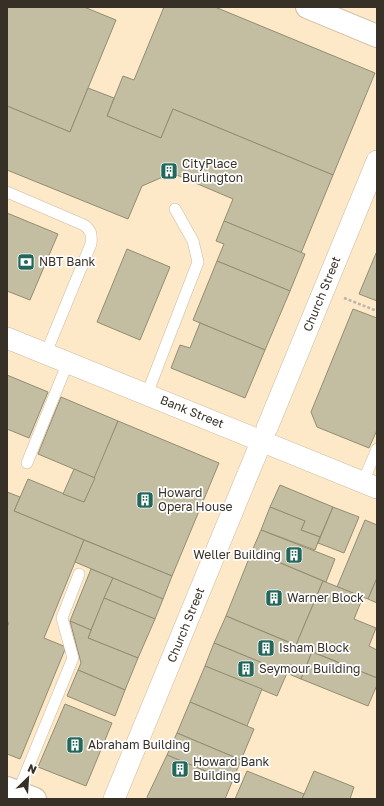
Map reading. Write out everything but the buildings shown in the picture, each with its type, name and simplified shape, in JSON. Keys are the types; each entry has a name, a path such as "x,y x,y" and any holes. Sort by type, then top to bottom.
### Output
{"street":[{"path":"307,7 377,36"},
{"name":"Church Street","path":"267,428 377,160"},
{"name":"Bank Street","path":"7,338 370,485"},
{"name":"Church Street","path":"114,799 257,452"}],"lane":[{"path":"7,192 84,224 90,229 91,244 46,354"},
{"path":"147,394 198,262 193,241 175,209"},
{"path":"27,463 68,362"},
{"path":"370,485 377,449"},
{"path":"20,793 73,658 62,618 79,574"}],"path":[{"path":"324,290 377,311"}],"shaded area":[{"path":"7,7 377,7 377,799 7,799"}],"place":[{"name":"CityPlace Burlington","path":"169,171"},
{"name":"NBT Bank","path":"26,262"},
{"name":"Howard Opera House","path":"145,500"},
{"name":"Weller Building","path":"294,555"},
{"name":"Warner Block","path":"274,598"},
{"name":"Isham Block","path":"266,648"},
{"name":"Seymour Building","path":"246,669"},
{"name":"Abraham Building","path":"75,745"},
{"name":"Howard Bank Building","path":"180,769"}]}
